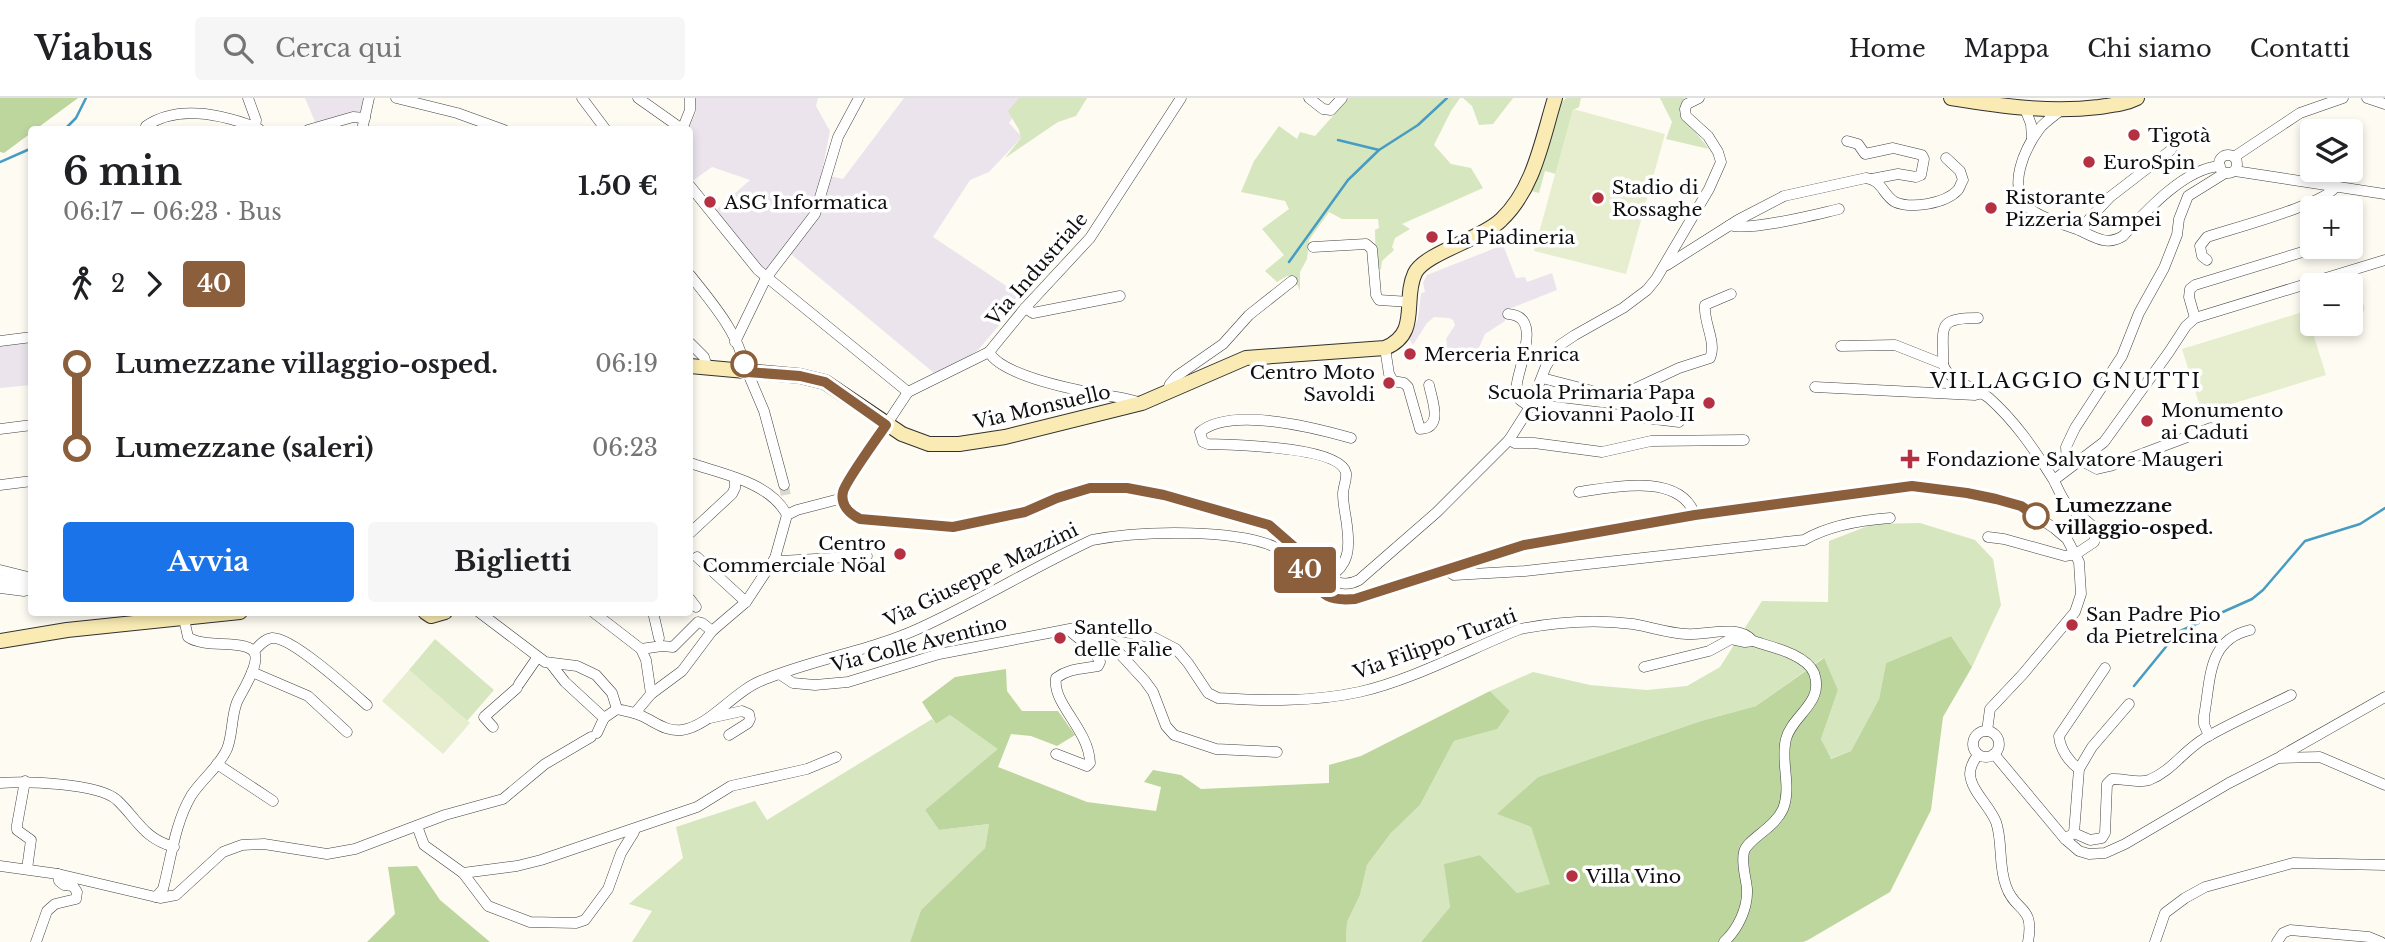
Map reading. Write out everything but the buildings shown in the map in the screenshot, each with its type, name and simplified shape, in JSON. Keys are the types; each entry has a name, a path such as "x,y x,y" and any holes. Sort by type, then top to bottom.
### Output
{"main road":[{"path":"1385,348 1392,345 1406,330 1415,274 1423,263 1477,237 1500,222 1514,207 1527,186 1555,98"},
{"path":"1951,98 2025,109 2061,110 2118,105 2137,98"},
{"name":"Via Monsuello","path":"693,366 800,376 825,382 902,434 929,444 959,444 1006,437 1142,403 1246,358 1385,348"},
{"path":"0,641 125,618 184,619 208,616"}],"street":[{"path":"248,98 257,126"},
{"path":"363,126 369,98"},
{"path":"396,98 457,113 493,126"},
{"path":"582,98 603,126"},
{"path":"638,98 678,126"},
{"path":"683,126 690,110 690,98"},
{"path":"735,342 766,278 815,214 838,137 859,98"},
{"name":"Via Industriale","path":"908,391 989,352 1025,308 1090,238 1181,98"},
{"path":"1309,98 1323,109 1331,110 1342,98"},
{"path":"1304,565 1319,567 1341,584 1359,580 1437,512 1509,440 1530,407 1546,366 1565,341 1612,316 1647,290 1709,189 1721,162 1708,136 1686,116 1687,104 1699,98"},
{"path":"2227,170 2222,158 2234,157 2300,113 2343,98"},
{"path":"2367,98 2385,104"},
{"path":"2025,109 2031,124 2032,140"},
{"path":"2061,110 2045,123 2032,140 2018,180 2021,195 2028,207 2039,214 2102,241 2114,241 2123,236 2169,191 2203,169 2227,170 2385,194"},
{"path":"146,126 157,118 174,113 214,115 252,126"},
{"path":"321,126 353,117 365,118"},
{"path":"1663,267 1784,195 1898,174 1916,177 1921,175 1924,159 1922,155 1892,148 1865,154 1858,144 1847,141"},
{"path":"2079,230 2110,197 2171,150"},
{"path":"2070,467 2066,447 2075,428 2122,356 2139,313 2164,268 2188,196 2237,163 2234,157"},
{"path":"1872,179 1897,203 1930,204 1958,190 1963,180 1960,170 1946,158"},
{"path":"2207,260 2202,256 2200,246 2207,237 2329,195 2336,186"},
{"path":"693,190 766,278 908,391 843,490 843,498 850,513 860,519 953,527 1025,512 1090,488 1127,488 1164,495 1269,525 1282,536 1287,548"},
{"path":"1730,225 1737,228 1839,209"},
{"path":"1313,247 1366,244 1372,249 1376,295 1379,300 1410,302"},
{"path":"2195,318 2189,297 2190,289 2195,285 2300,253"},
{"path":"2054,480 2104,442 2186,326 2195,318 2385,260"},
{"path":"693,279 722,317 744,362 764,411 784,485"},
{"name":"Via Monsuello","path":"1167,392 1177,376 1223,344 1249,315 1292,281"},
{"path":"1542,378 1616,394 1630,391 1679,368 1710,358 1713,351 1704,314 1705,305 1731,294"},
{"path":"1025,308 1033,313 1120,296"},
{"path":"1508,314 1516,314 1523,320 1527,331 1517,386 1520,400 1530,407 1555,407 1679,422"},
{"path":"1978,318 1955,318 1948,321 1944,328 1943,364 1949,376 1983,393 2019,428 2054,480 2066,504 2097,531 2094,542 2076,554 2065,556 1988,537"},
{"path":"0,341 28,338"},
{"path":"1841,346 1895,345 1943,364"},
{"path":"693,346 705,358 707,367"},
{"path":"1385,348 1389,374 1393,381 1404,383 1408,387 1420,429 1426,429 1433,424 1435,418 1429,385"},
{"path":"989,352 998,364 1024,376 1142,403"},
{"path":"1815,387 1975,395 1983,393"},
{"path":"1097,394 1104,401 1105,407 1101,414"},
{"path":"1112,396 1120,409"},
{"path":"1329,577 1343,566 1349,550 1343,495 1346,474 1339,464 1332,459 1293,450 1208,444 1203,442 1200,432 1213,424 1259,421 1304,425 1351,438"},
{"path":"0,429 28,426"},
{"path":"2080,460 2097,469 2110,466 2211,428"},
{"path":"1509,440 1602,452 1651,441 1744,440"},
{"path":"693,464 755,484 785,512"},
{"path":"693,530 732,494 735,478"},
{"path":"0,485 28,482"},
{"path":"1579,492 1624,485 1656,487 1682,497 1691,505 1695,515"},
{"name":"Via Giuseppe Mazzini","path":"617,709 635,713 672,731 687,729 709,718 746,688 763,680 919,628 1092,540 1122,534 1212,534 1287,548 1304,565 1325,596 1341,600 1355,599 1524,545 1695,515 1912,486 1967,493 2021,506 2067,539 2076,554"},
{"path":"635,713 651,694 682,671 712,631 746,602 775,558 786,497"},
{"path":"785,512 843,498"},
{"path":"1446,569 1454,575 1525,571 1804,540 1816,534 1873,519 1890,518"},
{"name":"Via Giuseppe Mazzini","path":"1287,548 1304,565"},
{"path":"1987,731 1990,709 2075,612 2081,594 2076,554"},
{"path":"775,558 781,561 867,556"},
{"path":"697,557 746,602"},
{"path":"0,570 28,577"},
{"path":"0,580 28,586"},
{"path":"0,588 28,587"},
{"path":"0,866 58,874 156,897 176,894 223,852 242,845 264,844 327,854 355,849 394,832 502,799 545,764 594,735 604,718 617,709 612,693 596,675 577,666 551,664 537,658 484,616"},
{"path":"598,616 641,649 646,660 651,694"},
{"path":"654,616 661,643"},
{"path":"156,897 163,889 183,813 191,796 226,750 237,703 256,658 254,651 245,646 196,643 188,637 184,619"},
{"path":"641,649 661,643 673,647 698,622 702,622 712,631"},
{"name":"Via Filippo Turati","path":"1068,629 1080,627 1120,631 1155,638 1176,649 1209,693 1218,698 1247,700 1312,700 1360,692 1406,677 1520,629 1539,625 1586,622 1630,624 1687,635 1731,631 1749,636 1753,641"},
{"path":"1068,629 1112,645 1153,692 1166,726 1174,735 1216,748 1277,752"},
{"path":"1056,754 1087,766 1090,763 1084,736 1059,698 1055,683 1056,678 1074,668 1098,666 1100,662 1094,651 1068,629"},
{"name":"Via Colle Aventino","path":"781,675 793,683 815,685 848,682 939,654 1068,629"},
{"path":"2209,736 2204,716 2215,658 2221,644 2228,638 2250,630"},
{"path":"254,651 264,641 277,639 307,654 367,705"},
{"name":"Via Filippo Turati","path":"1644,667 1709,651 1731,639 1753,641 1788,653 1806,663 1814,673 1812,702 1792,725 1785,740 1787,776 1783,808 1769,829 1748,843 1744,851 1747,892 1744,911 1724,942"},
{"path":"494,727 484,717 518,686 537,658"},
{"path":"551,664 565,682 604,718"},
{"path":"2079,769 2071,764 2059,736 2105,668"},
{"path":"252,672 307,696 347,732"},
{"path":"2070,836 2090,840 2102,838 2105,833 2107,784 2112,779 2125,778 2138,782 2148,780 2170,769 2209,736 2291,695"},
{"path":"1994,754 2070,836 2079,850 2089,854 2105,853 2385,697"},
{"path":"2070,836 2079,769 2092,747 2129,704"},
{"name":"Via Giuseppe Mazzini","path":"709,718 742,711 748,714 748,723 729,735"},
{"path":"1987,731 1995,734 1999,742 1994,754 1986,757 1978,755 1973,747 1974,739 1979,733 1987,731"},
{"path":"2315,737 2320,757"},
{"path":"1978,755 1973,761 1970,775 1997,826 2006,887 2012,898 2029,915 2028,942"},
{"path":"463,873 517,866 697,807 732,786 807,769 835,757"},
{"path":"2278,758 2320,757 2385,785"},
{"path":"217,764 273,801"},
{"path":"0,783 25,781 61,784 102,793 115,798 148,835 174,847"},
{"path":"25,781 17,825 18,830 31,840 27,869"},
{"path":"417,826 424,845 463,873 488,906 530,922 576,923 585,920 608,889 621,853 634,829"},
{"path":"2154,942 2165,913 2205,887 2293,863 2385,865"},
{"path":"36,942 47,911 55,904 76,898 73,886 59,881 58,874"},
{"path":"2277,942 2283,933 2290,930 2369,937 2381,942"}],"shaded area":[{"path":"305,98 364,98 361,114 316,124"},
{"path":"694,98 818,98 816,106 830,131 814,212 766,272 715,211 750,180 712,167 693,181 693,126 690,126 696,112"},
{"path":"904,98 1028,98 1009,123 1022,137 989,172 970,180 933,237 1023,297 978,350 958,363 934,373 791,254 817,214 830,176 843,179"},
{"path":"1503,245 1516,278 1525,277 1527,282 1552,273 1557,290 1504,311 1505,321 1485,334 1475,357 1441,360 1446,339 1455,325 1449,318 1434,317 1413,345 1409,339 1418,319 1421,293 1425,292 1423,283 1427,275"},
{"path":"28,340 28,385 0,388 0,343"}],"green space":[{"path":"0,98 78,98 40,126 28,126 28,135 4,153 0,152"},
{"path":"1019,98 1087,98 1076,116 1058,122 1005,158 1021,138 1008,111"},
{"path":"1349,98 1460,98 1434,145 1451,164 1471,168 1483,188 1402,224 1410,229 1395,238 1392,247 1394,250 1382,261 1381,269 1376,269 1375,230 1379,228 1378,219 1342,219 1329,212 1309,240 1307,259 1300,272 1300,291 1294,277 1287,276 1277,282 1265,271 1284,255 1262,229 1289,209 1285,201 1241,192 1254,161 1279,126 1297,139 1300,132 1315,136"},
{"path":"1463,98 1513,98 1493,124 1479,125 1472,106"},
{"path":"1566,98 1581,98 1579,107 1573,110 1556,174 1545,171 1539,193 1531,191 1559,106"},
{"path":"1660,98 1684,98 1687,119 1709,149 1666,139 1672,122"},
{"name":"Stadio di Rossaghe","path":"1573,109 1665,134 1626,274 1534,251"},
{"path":"2300,313 2300,336 2314,336 2326,375 2202,413 2182,349"},
{"path":"1920,523 1975,540 1993,559 2001,605 1972,667 1951,636 1886,663 1879,699 1851,751 1830,759 1821,739 1838,690 1823,658 1756,706 1701,721 1538,777 1498,814 1531,827 1551,884 1517,893 1480,855 1445,864 1450,907 1421,942 1346,942 1347,922 1360,895 1367,865 1391,833 1420,805 1454,741 1496,729 1510,711 1490,691 1533,672 1590,685 1647,690 1687,686 1720,667 1762,601 1828,602 1829,541 1873,524"},
{"path":"1951,636 1972,667 1943,717 1931,810 1890,892 1808,940 1421,942 1450,907 1444,864 1480,855 1517,893 1550,884 1531,827 1497,814 1538,777 1701,721 1756,706 1824,658 1838,690 1821,739 1831,759 1851,751 1879,699 1886,663"},
{"path":"435,639 494,690 467,721 409,670"},
{"path":"1006,669 1007,691 1022,711 1058,711 1075,735 1057,746 1031,736 1011,734 998,767 1087,802 1156,811 1161,787 1144,782 1153,770 1181,775 1201,789 1329,783 1329,765 1361,756 1490,691 1510,711 1497,729 1454,741 1420,805 1391,833 1367,865 1360,895 1347,922 1346,942 910,942 921,910 985,848 989,824 939,830 925,810 998,749 950,715 936,724 922,702 955,677"},
{"path":"409,670 470,723 443,754 382,701"},
{"path":"950,715 999,749 925,810 939,830 989,824 985,848 921,910 910,942 632,942 652,911 629,904 683,858 676,827 755,801 767,820 932,719 936,724"},
{"path":"417,866 440,900 490,942 367,942 395,914 388,867"}],"waterway":[{"path":"68,126 76,118 86,98"},
{"path":"1338,140 1379,150 1418,125 1447,98"},
{"path":"0,162 28,150"},
{"path":"1289,262 1348,180 1379,150"},
{"path":"2134,686 2178,632 2252,599 2305,541 2360,524 2385,508"}],"tunnel":[{"path":"784,485 786,497"}],"bus line":[{"name":"40","path":"744,364 744,371 747,372 800,376 825,382 886,425 842,493 850,513 860,519 953,527 1025,512 1090,488 1127,488 1164,495 1269,525 1308,559 1304,568 1320,591 1325,596 1341,600 1355,599 1524,545 1695,515 1912,486 1996,499 2021,506 2036,516"}],"place":[{"name":"Tigotà","path":"2134,135"},
{"name":"EuroSpin","path":"2089,162"},
{"name":"Stadio di Rossaghe","path":"1598,198"},
{"name":"ASG Informatica","path":"710,202"},
{"name":"Ristorante Pizzeria Sampei","path":"1991,208"},
{"name":"La Piadineria","path":"1432,237"},
{"name":"Merceria Enrica","path":"1410,354"},
{"name":"Centro Moto Savoldi","path":"1389,383"},
{"name":"Scuola Primaria Papa Giovanni Paolo II","path":"1709,403"},
{"name":"Monumento ai Caduti","path":"2147,421"},
{"name":"Fondazione Salvatore Maugeri","path":"1910,459"},
{"name":"Lumezzane villaggio-osped.","path":"2036,516"},
{"name":"Centro Commerciale Nöal","path":"900,554"},
{"name":"San Padre Pio da Pietrelcina","path":"2072,625"},
{"name":"Santello delle Falìe","path":"1060,638"},
{"name":"Villa Vino","path":"1572,876"}],"district":[{"name":"VILLAGGIO GNUTTI","path":"2066,381"}]}
